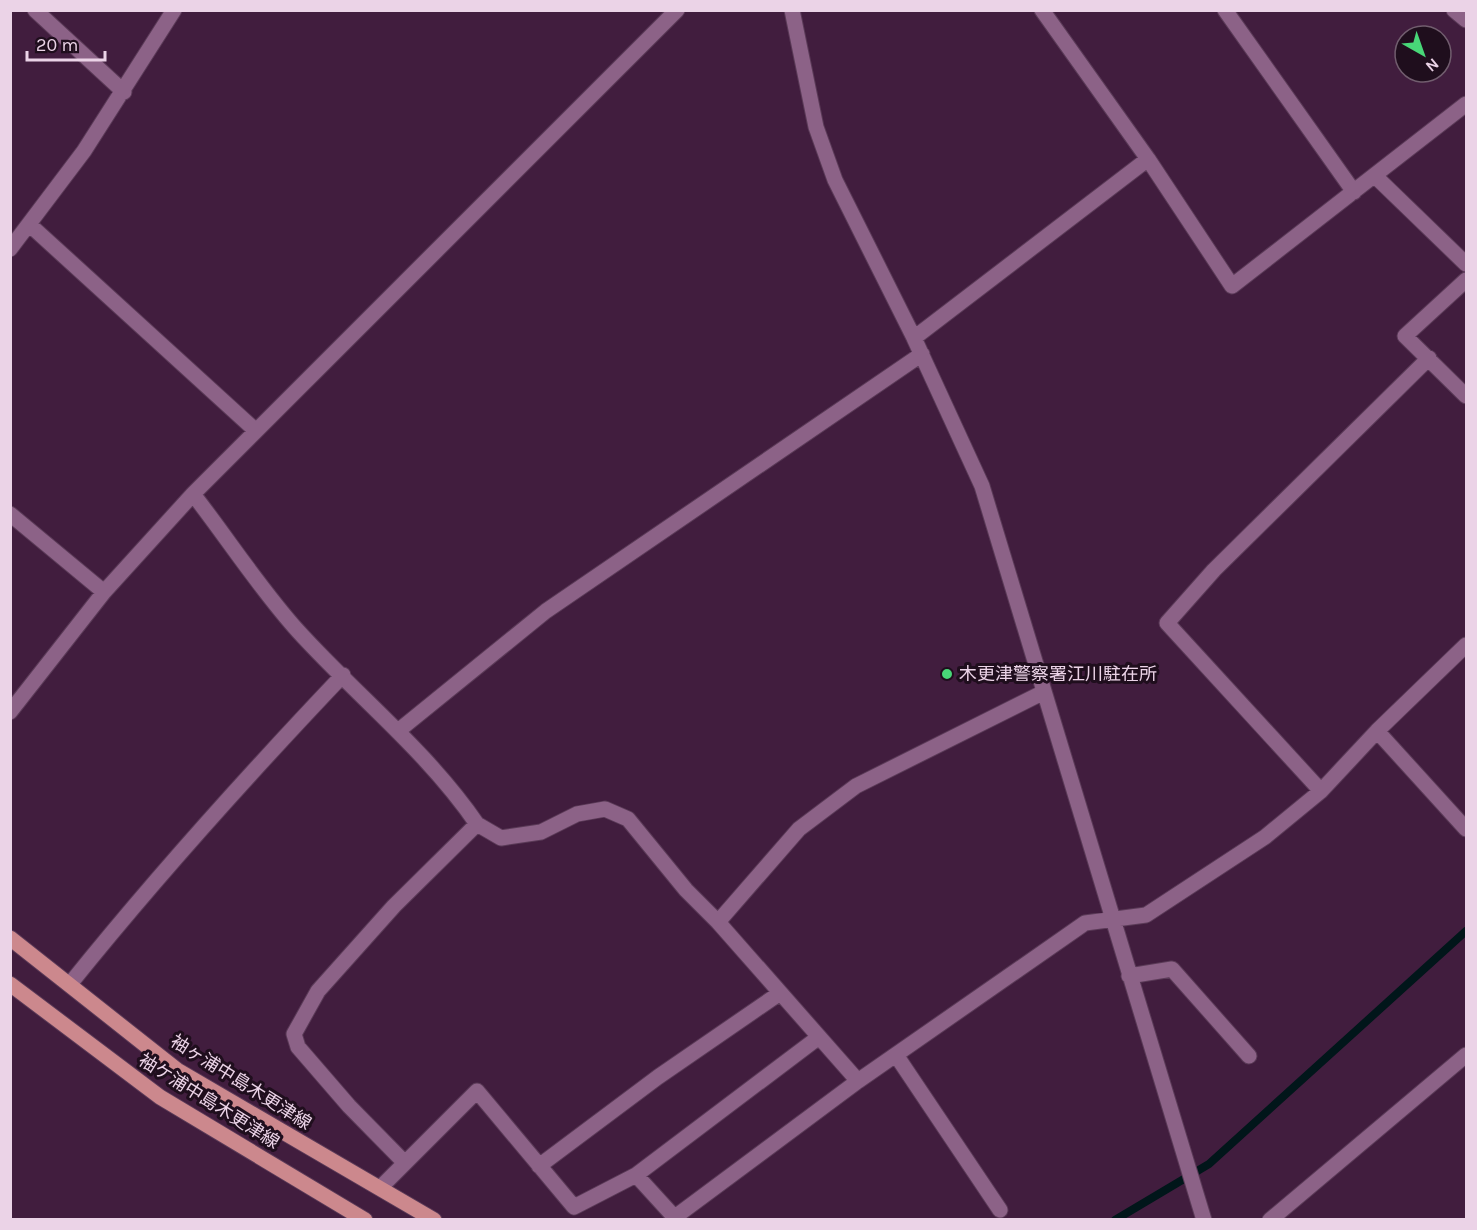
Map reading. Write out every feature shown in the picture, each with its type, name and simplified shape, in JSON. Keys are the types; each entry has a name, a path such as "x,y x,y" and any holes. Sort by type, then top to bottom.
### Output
{"main road":[{"name":"袖ヶ浦中島木更津線","path":"10,938 177,1070 434,1220"},
{"name":"袖ケ浦中島木更津線","path":"10,984 160,1097 348,1215 365,1220"}],"street":[{"path":"35,10 124,92"},
{"path":"10,249 30,225 124,92 174,10"},
{"path":"10,712 104,592 193,494 677,10"},
{"path":"792,10 816,127 835,180 922,354 982,486 1204,1220"},
{"path":"1042,10 1148,159 1232,285 1467,104"},
{"path":"1225,10 1354,192"},
{"path":"1454,10 1467,20"},
{"path":"914,338 1148,159"},
{"path":"1376,176 1467,264"},
{"path":"30,225 255,430"},
{"path":"1467,280 1406,336 1467,396"},
{"path":"398,731 546,611 922,354"},
{"path":"1321,791 1167,623 1215,570 1430,358"},
{"path":"193,494 298,630 398,731 457,795 477,824 501,838 541,832 578,814 605,808 628,819 686,890 718,922 858,1081"},
{"path":"10,514 104,592"},
{"path":"636,1175 676,1218 858,1081 1085,924 1113,918 1146,915 1265,837 1321,791 1377,731 1467,645"},
{"path":"70,984 120,922 249,774 343,675"},
{"path":"718,922 799,829 856,786 1044,692"},
{"path":"1377,731 1467,829"},
{"path":"404,1162 349,1106 298,1047 294,1034 318,991 394,906 477,824"},
{"path":"1129,976 1172,969 1249,1056"},
{"path":"539,1166 658,1077 780,993"},
{"path":"381,1187 477,1091 574,1207 636,1175 819,1037"},
{"path":"896,1055 1000,1210"},
{"path":"1270,1220 1467,1055"}],"waterway":[{"path":"1115,1220 1209,1164 1466,931"}],"place":[{"name":"木更津警察署江川駐在所","path":"947,674"}]}
